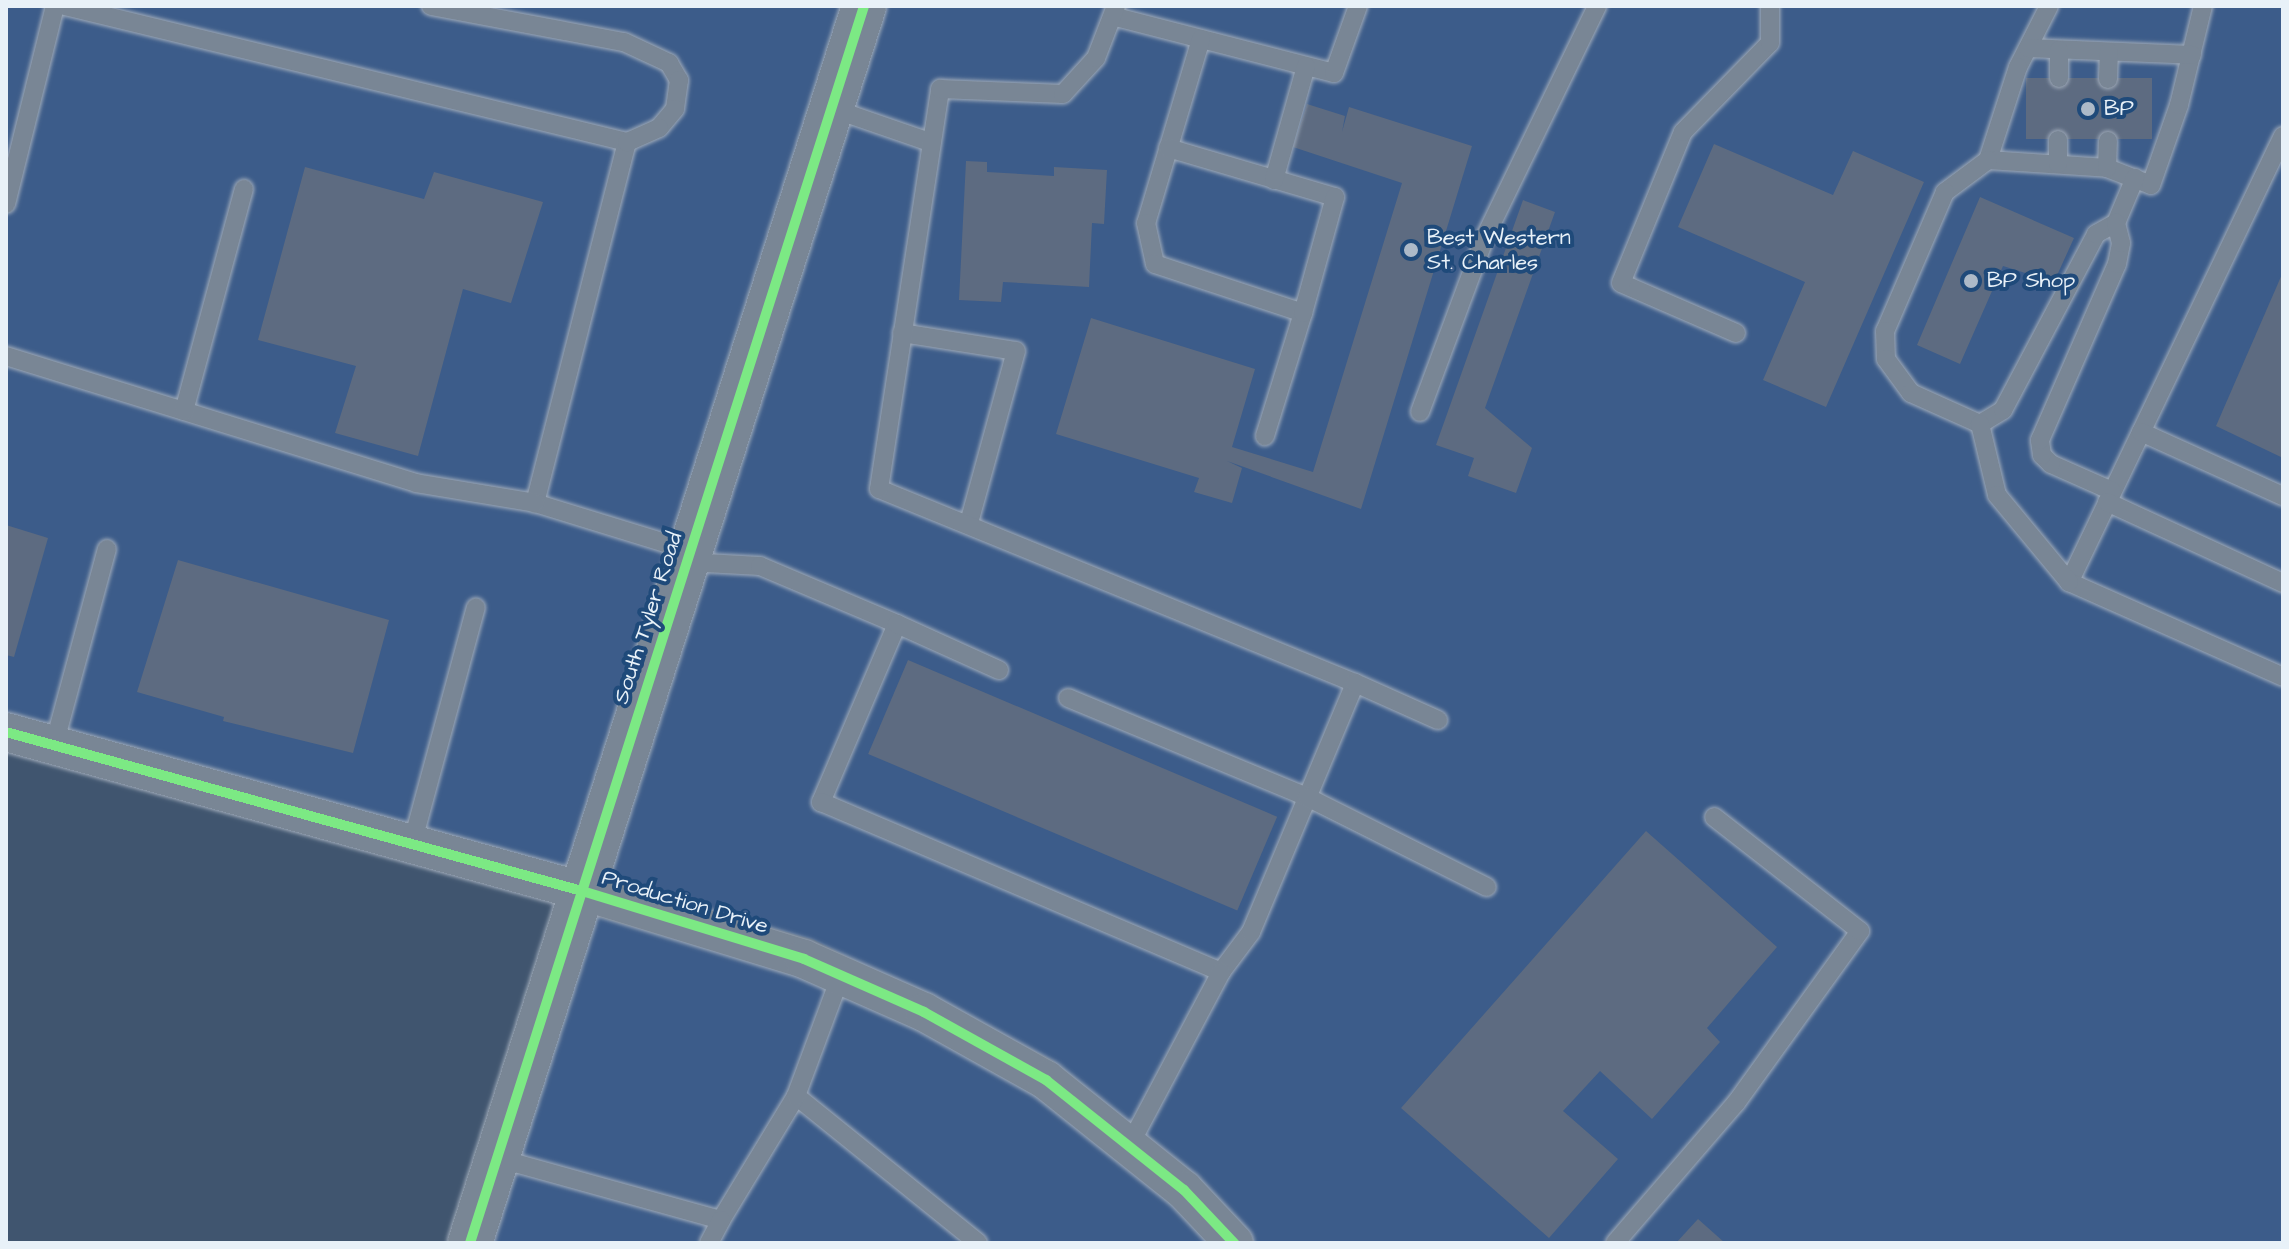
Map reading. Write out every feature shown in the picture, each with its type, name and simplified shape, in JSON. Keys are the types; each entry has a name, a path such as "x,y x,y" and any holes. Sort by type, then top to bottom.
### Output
{"street":[{"name":"South Tyler Road","path":"470,1243 864,6"},
{"name":"Production Drive","path":"6,732 582,891 804,959 924,1012 1046,1080 1184,1190 1234,1243"}],"lane":[{"path":"6,204 55,6"},
{"path":"65,6 627,142 659,128 675,109 679,80 669,63 624,42 431,6"},
{"path":"1358,6 1334,73 1201,39 1116,11 1096,58 1063,94 940,89 879,489 969,523 1438,720"},
{"path":"1420,412 1485,237 1597,6"},
{"path":"1736,333 1621,283 1683,132 1770,43 1770,6"},
{"path":"1980,424 1911,393 1886,359 1885,331 1945,192 1988,160 2028,48 2049,6"},
{"path":"1988,160 2107,168 2151,185 2192,55 2203,6"},
{"path":"1201,39 1146,223 1155,264 1303,313"},
{"path":"2028,48 2192,55"},
{"path":"2059,50 2059,78"},
{"path":"2108,79 2109,52"},
{"path":"1274,180 1306,66"},
{"path":"831,108 930,142"},
{"path":"2069,582 2283,136"},
{"path":"2058,140 2058,164"},
{"path":"2107,168 2108,141"},
{"path":"535,503 627,142"},
{"path":"1168,148 1335,197 1265,436"},
{"path":"2135,178 2116,223 2121,243 2117,264 2040,440 2042,455 2051,464 2110,496 2283,583"},
{"path":"184,411 244,189"},
{"path":"1980,424 2003,410 2096,234 2116,223"},
{"path":"902,333 1016,351 969,523"},
{"path":"6,356 416,483 535,503 689,556 760,566 999,670"},
{"path":"1980,424 1997,495 2069,582 2283,677"},
{"path":"2141,432 2283,496"},
{"path":"54,745 107,549"},
{"path":"412,844 476,607"},
{"path":"897,624 821,802 1221,972"},
{"path":"1129,1146 1221,972 1251,932 1355,683"},
{"path":"1068,698 1307,797 1487,887"},
{"path":"1615,1243 1736,1103 1860,931 1714,817"},
{"path":"709,1243 796,1096 841,975"},
{"path":"796,1096 978,1243"},
{"path":"497,1158 721,1220"}],"shaded area":[{"path":"6,6 846,6 574,872 6,724"},
{"path":"884,6 2283,6 2283,1243 1256,1243 1195,1180 1052,1060 814,940 604,879"},
{"path":"591,915 807,977 950,1040 1038,1091 1168,1193 1216,1243 487,1243"}],"building":[{"name":"BP","path":"2026,78 2152,78 2152,139 2026,139"},
{"name":"Best Western St. Charles","path":"1307,104 1345,116 1342,132 1349,107 1472,146 1361,509 1227,461 1242,468 1232,503 1194,492 1199,478 1056,434 1091,318 1255,369 1232,447 1313,472 1402,183 1293,147"},
{"path":"1714,144 1833,195 1853,151 1924,182 1826,407 1763,380 1805,282 1678,227"},
{"path":"966,161 987,162 987,172 1054,176 1054,167 1107,170 1104,224 1092,223 1089,287 1003,282 1001,302 959,300"},
{"path":"305,167 424,199 434,172 543,202 511,303 463,289 418,456 335,433 356,366 258,340"},
{"name":"BP Shop","path":"1980,197 2074,238 2054,282 2003,266 1960,364 1917,345"},
{"path":"1523,200 1555,212 1485,408 1532,448 1516,493 1468,476 1474,458 1436,445"},
{"path":"2283,272 2283,458 2216,426"},
{"path":"6,525 48,538 14,657 6,655"},
{"path":"178,560 389,620 353,753 223,721 224,717 137,692"},
{"path":"908,660 1277,817 1237,911 868,754"},
{"path":"1646,831 1777,947 1707,1028 1720,1042 1652,1119 1600,1071 1563,1111 1618,1159 1549,1238 1401,1108"},
{"path":"1698,1219 1725,1243 1676,1243"}],"cycle path":[{"path":"470,1243 864,6"},
{"path":"6,732 582,891 804,959 924,1012 1046,1080 1184,1190 1234,1243"}],"place":[{"name":"BP","path":"2088,109"},
{"name":"Best Western St. Charles","path":"1411,250"},
{"name":"BP Shop","path":"1971,281"}]}
